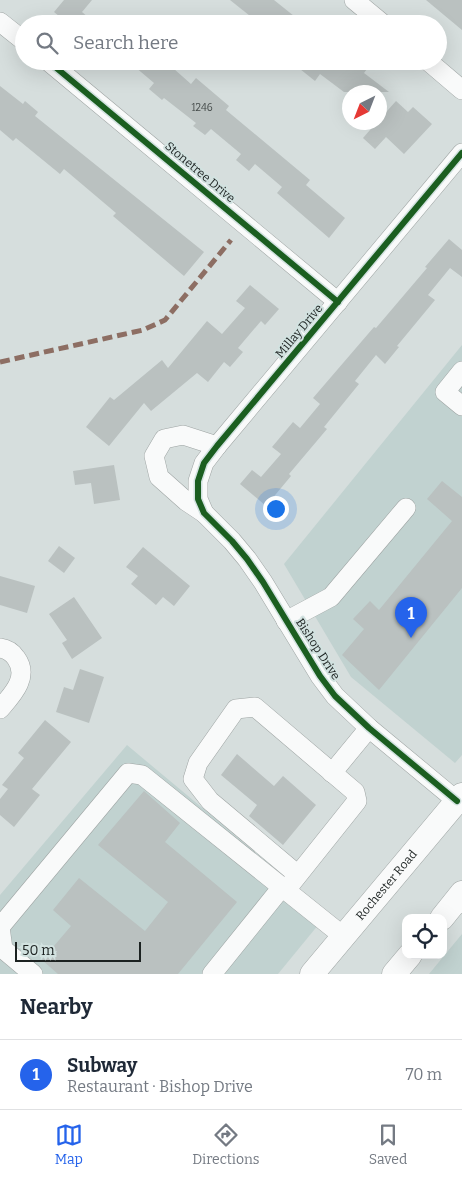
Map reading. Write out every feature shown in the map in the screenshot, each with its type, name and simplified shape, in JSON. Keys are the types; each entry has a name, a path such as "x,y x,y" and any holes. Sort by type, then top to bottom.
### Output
{"main road":[{"name":"Rochester Road","path":"312,974 459,798"},
{"path":"445,914 462,894"},
{"path":"394,974 407,959"}],"street":[{"path":"354,0 372,15"},
{"path":"0,22 15,34"},
{"name":"Stonetree Drive","path":"59,70 338,302"},
{"path":"439,70 462,90"},
{"name":"Millay Drive","path":"204,514 198,499 198,482 204,463 462,152"},
{"path":"462,371 445,392 462,406"},
{"name":"Bishop Drive","path":"217,446 183,435 164,439 154,456 159,477 204,514 232,541 247,559 320,676 335,696 370,728 459,798"},
{"path":"286,621 330,597 406,508"},
{"path":"0,648 5,649 16,657 22,670 18,685 0,709"},
{"path":"212,974 298,875 357,801 355,792 255,707 236,709 198,763 193,779 210,800 298,875"},
{"path":"332,773 370,728"},
{"path":"33,974 3,949 0,927 128,773 142,776 343,936"}],"shaded area":[{"path":"462,345 462,755 455,763 351,677 284,564"},
{"path":"127,745 328,913 278,974 0,974 0,895"},
{"path":"462,934 462,974 429,974 441,959 447,959 447,952"}],"building":[{"path":"64,0 92,0 82,12 86,15 58,15 54,12"},
{"path":"230,0 274,0 293,15 249,15"},
{"path":"426,0 462,0 462,30 447,18 447,15 444,15"},
{"path":"139,70 175,70 191,84 196,78 229,106 226,110 310,180 306,185 345,218 329,238 277,193 282,187 255,164 249,171 236,160 241,154 211,129 205,135 193,126 196,123 149,89 154,83"},
{"path":"301,70 366,70 364,73 380,85 342,85 342,90 320,74 315,81"},
{"path":"0,86 23,104 25,101 38,112 35,116 204,252 184,276 113,216 116,213 64,169 60,174 16,138 13,141 0,130"},
{"path":"396,101 408,112 413,107 432,124 404,154 386,137 375,149 363,138 370,130 387,130 387,111"},
{"path":"449,239 462,250 462,277 450,268 428,295 435,300 397,346 399,347 385,364 376,355 355,381 359,384 324,427 327,429 289,474 291,476 266,506 240,484 252,470 261,477 281,454 272,447 293,422 300,428 320,404 313,398 374,327 376,328"},
{"path":"250,285 279,309 265,325 261,321 238,348 243,352 230,367 224,362 208,382 197,373 151,411 144,403 109,446 86,427 110,397 114,400 162,360 168,368 207,321 222,334 245,308 236,301"},
{"path":"114,465 120,500 94,504 91,483 75,485 73,471"},
{"path":"442,481 462,497 462,588 379,690 342,655 364,629 353,619 370,601 379,610 452,521 427,499"},
{"path":"59,546 75,558 64,573 48,561"},
{"path":"143,547 190,586 174,606 163,597 156,605 131,584 138,576 126,567"},
{"path":"0,576 35,586 27,613 0,605"},
{"path":"74,597 102,638 72,659 62,643 67,640 49,614"},
{"path":"80,669 104,677 89,723 56,712 64,687 73,690"},
{"path":"45,720 71,742 32,789 40,795 14,827 0,815 0,799 8,789 2,785 24,758 18,753"},
{"path":"237,754 274,786 283,776 316,805 283,845 249,816 257,805 221,775"},
{"path":"144,791 180,823 165,842 237,902 178,974 58,974 42,960 71,926 53,910 79,878 145,931 168,902 98,845"}],"marked path":[{"path":"0,362 143,330 165,320 231,240"}],"cycle path":[{"path":"59,70 338,302"},
{"path":"457,801 369,728 335,696 320,676 247,559 204,513 198,499 198,481 204,463 217,446 462,153"}],"place":[{"name":"Subway","path":"411,638"}]}
